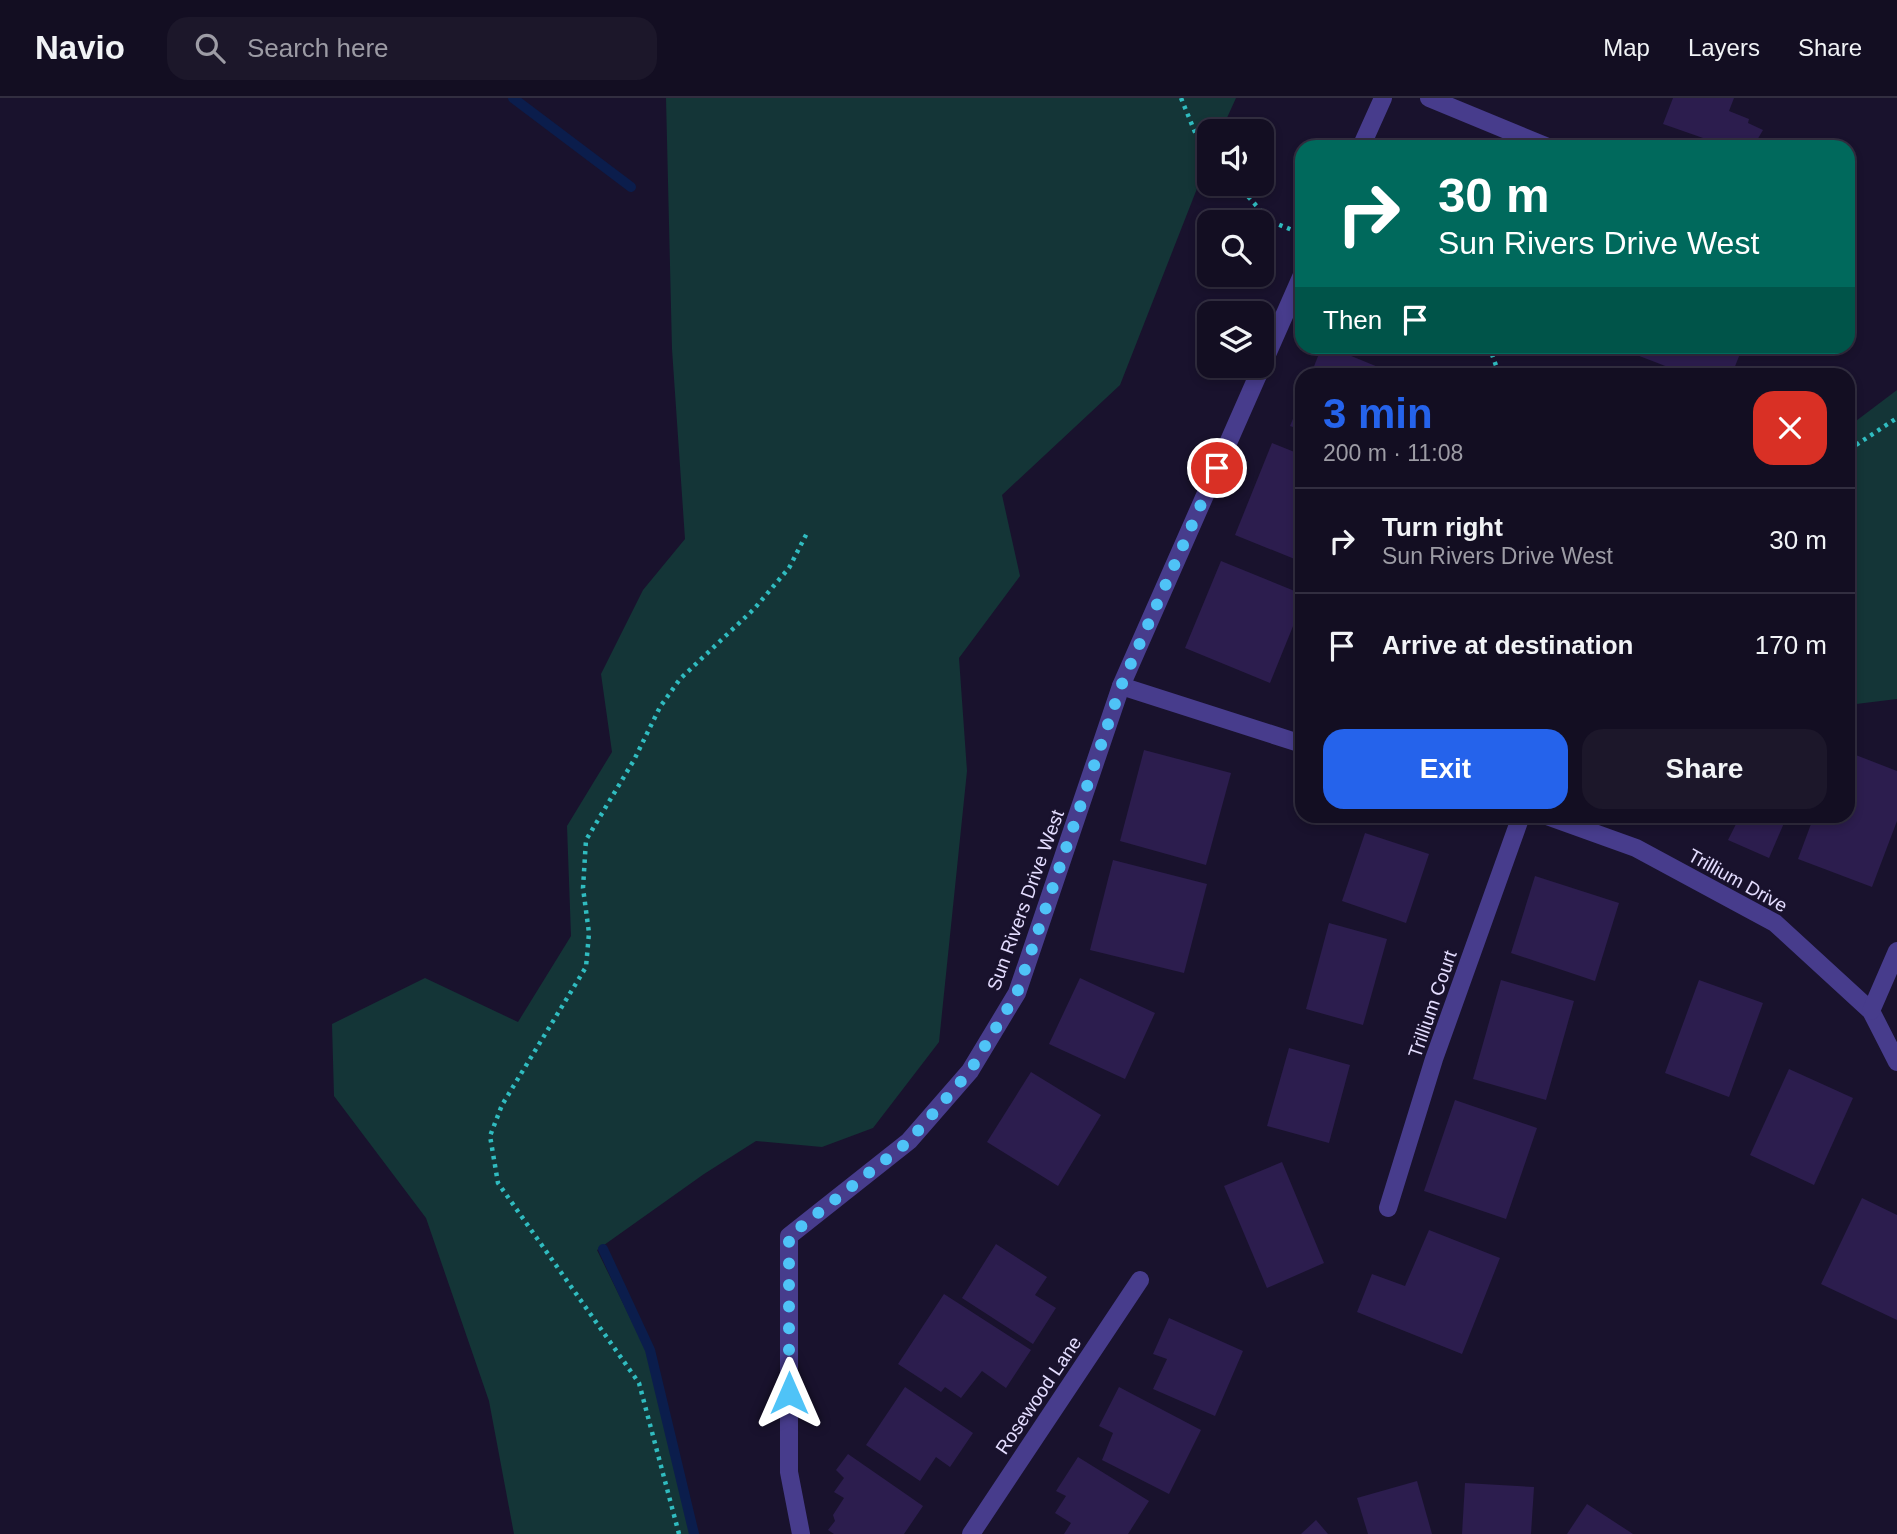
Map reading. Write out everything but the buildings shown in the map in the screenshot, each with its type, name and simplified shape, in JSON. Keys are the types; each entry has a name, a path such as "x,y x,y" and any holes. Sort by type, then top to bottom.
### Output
{"street":[{"path":"1364,140 1383,98"},
{"path":"1429,98 1531,140"},
{"name":"Sun Rivers Drive West","path":"801,1534 789,1472 789,1236 909,1141 977,1060 1017,993 1121,686 1295,291"},
{"path":"1121,686 1295,742"},
{"name":"Trillium Court","path":"1388,1208 1434,1059 1518,823"},
{"name":"Trillium Drive","path":"1566,823 1636,848 1775,923 1871,1010 1897,1062"},
{"path":"1871,1010 1897,951"},
{"name":"Rosewood Lane","path":"971,1534 1140,1280"}],"path":[{"path":"1181,98 1197,137"},
{"path":"1248,196 1270,221 1295,231"},
{"path":"1855,445 1897,418"},
{"path":"679,1534 639,1383 498,1183 491,1136 502,1105 586,967 589,933 583,888 586,840 634,760 660,706 680,679 754,609 789,568 807,533"}],"green space":[{"path":"666,98 1236,98 1226,119 1197,119 1197,189 1120,385 1002,495 1020,576 959,658 967,771 939,1042 873,1128 822,1147 756,1141 704,1174 597,1250 646,1350 691,1534 514,1534 489,1401 426,1218 334,1096 332,1024 425,978 518,1022 571,936 567,826 612,752 601,674 643,590 685,539 672,349"},
{"path":"1897,390 1897,699 1855,704 1855,422"}],"waterway":[{"path":"513,98 631,187"},
{"path":"603,1249 650,1350 694,1534"}],"route":[{"path":"789,1393 789,1236 909,1141 970,1071 1017,993 1121,686 1217,468"}]}
